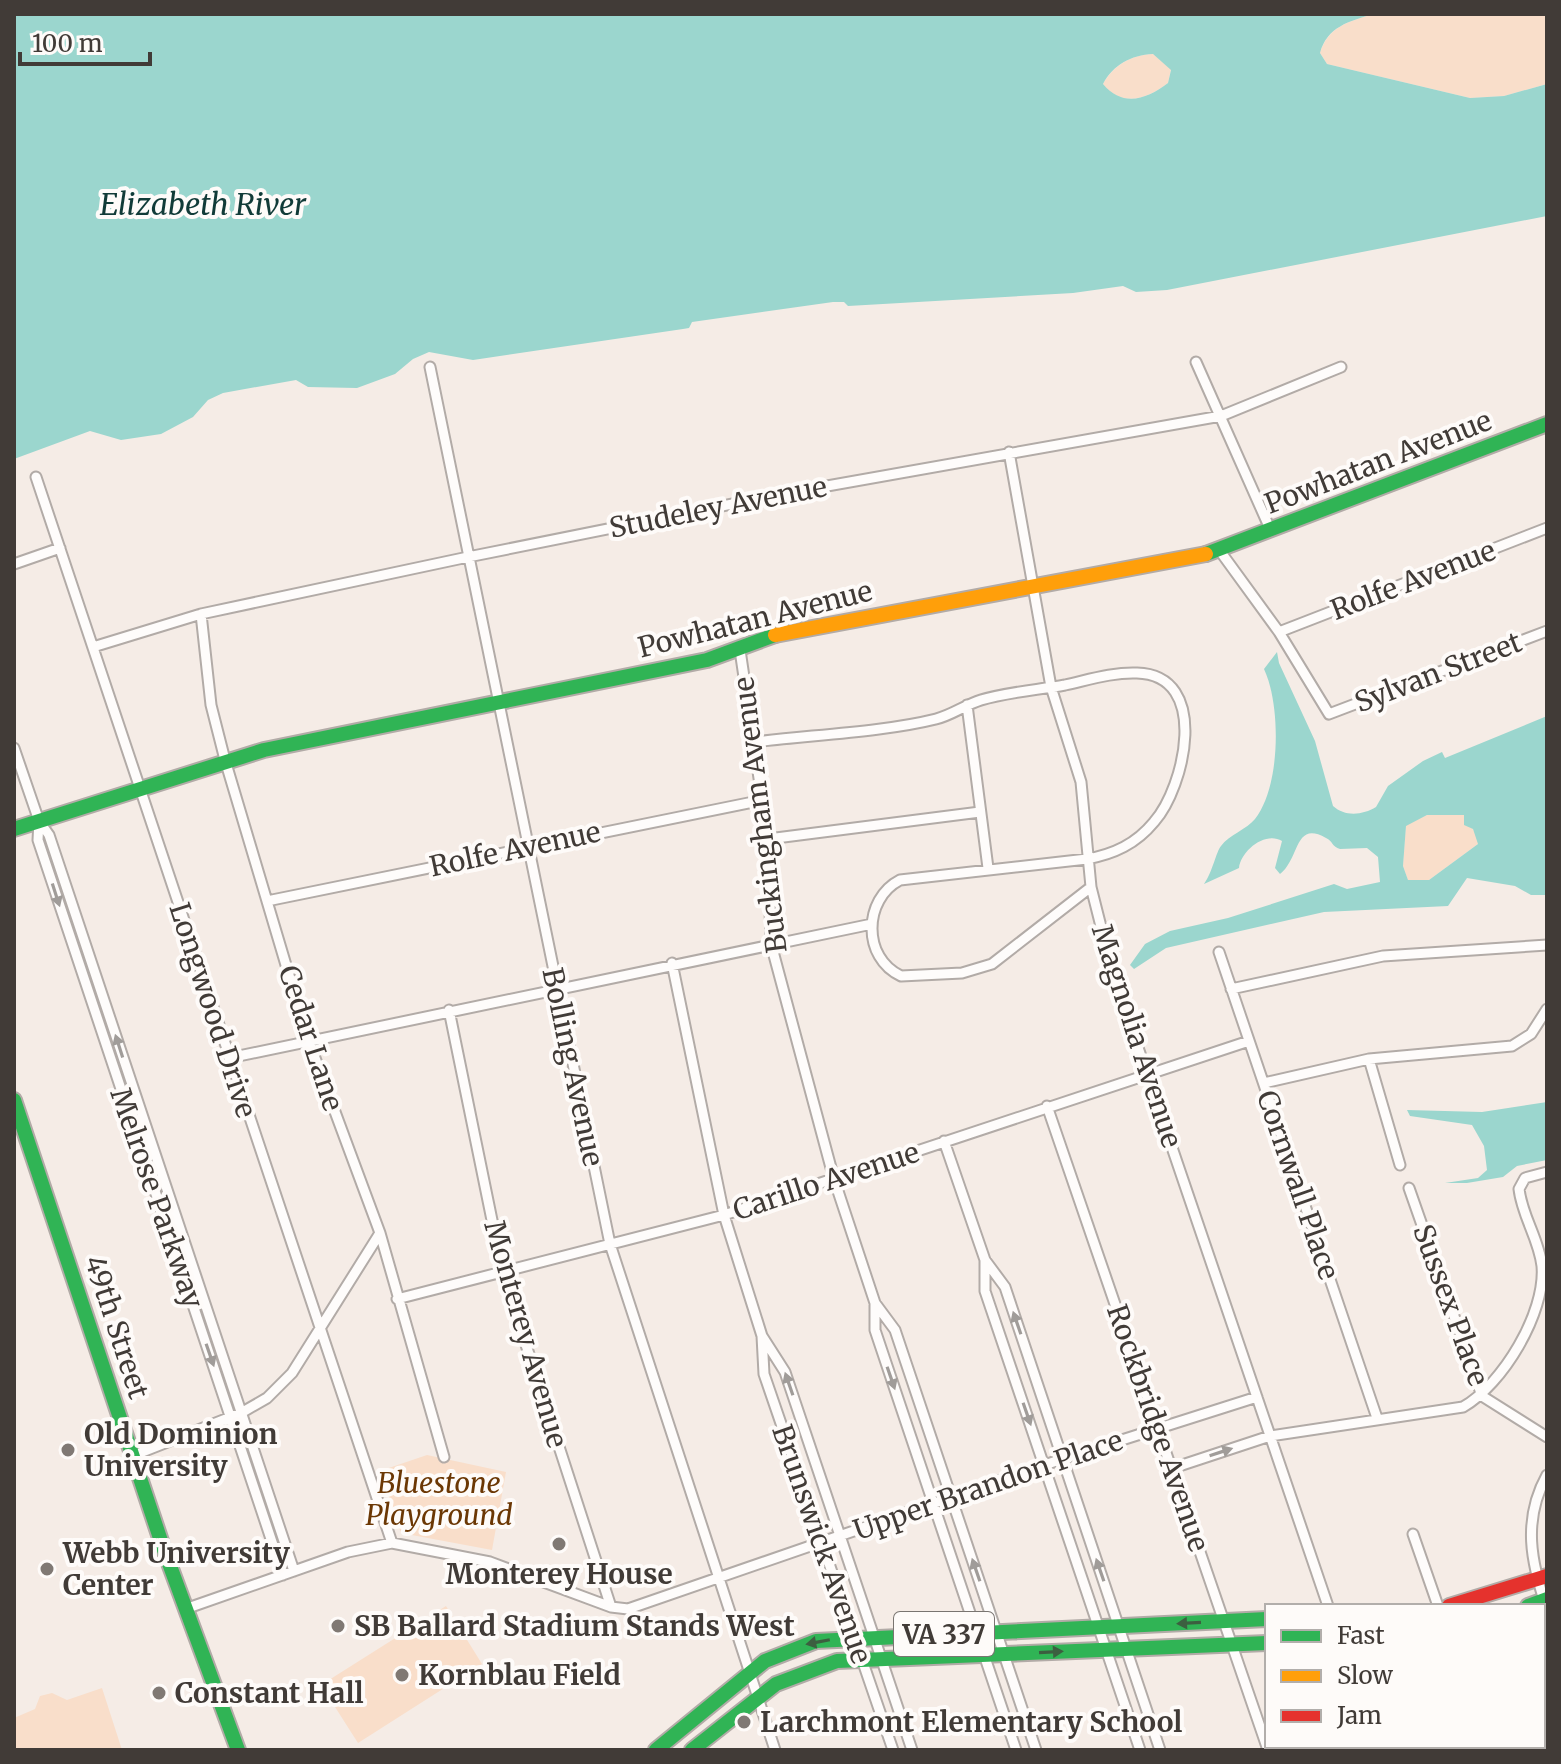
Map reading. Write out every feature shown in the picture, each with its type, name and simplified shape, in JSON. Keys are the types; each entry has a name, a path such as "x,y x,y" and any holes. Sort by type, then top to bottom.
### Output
{"street":[{"path":"1196,362 1271,531"},
{"name":"Bolling Avenue","path":"430,367 610,1244 775,1750"},
{"name":"Studeley Avenue","path":"93,647 201,614 468,557 1009,452 1221,416 1341,367"},
{"name":"Powhatan Avenue","path":"14,829 225,760 707,660 772,636 1220,551 1547,424"},
{"name":"Magnolia Avenue","path":"1009,452 1051,687 1081,782 1091,887 1113,974 1327,1604"},
{"name":"Longwood Drive","path":"36,477 392,1543"},
{"name":"Rolfe Avenue","path":"1279,632 1547,528"},
{"path":"14,564 60,548"},
{"path":"1220,551 1279,632"},
{"name":"Cedar Lane","path":"201,614 211,705 225,760 308,1039 380,1233 444,1457"},
{"name":"Sylvan Street","path":"1279,632 1329,714 1547,631"},
{"name":"Buckingham Avenue","path":"740,650 768,839 771,944 834,1179 875,1303 895,1330 1036,1750"},
{"path":"755,742 927,721 967,705 1051,687 1125,674 1147,674 1170,688 1184,716 1181,769 1164,809 1129,845 1087,859 900,880 888,886 874,903 872,924 878,951 894,973 909,977 962,973 992,964 1091,887"},
{"path":"967,705 988,868"},
{"name":"Melrose Parkway","path":"14,748 39,821 49,835 294,1571"},
{"name":"Rolfe Avenue","path":"267,901 763,800"},
{"path":"768,839 980,812"},
{"name":"Melrose Parkway","path":"39,821 38,840 283,1575"},
{"path":"229,1058 556,987 872,924"},
{"path":"1231,989 1383,956 1547,945"},
{"name":"Cornwall Place","path":"1219,952 1377,1418"},
{"name":"Brunswick Avenue","path":"672,963 724,1215 762,1336 764,1374 893,1750"},
{"path":"1264,1083 1369,1059 1512,1046 1531,1034 1547,1009"},
{"name":"Monterey Avenue","path":"449,1010 503,1274 611,1607"},
{"name":"Carillo Avenue","path":"397,1299 724,1215 1249,1041"},
{"path":"1369,1059 1400,1165"},
{"name":"49th Street","path":"14,1100 132,1456 238,1750"},
{"name":"Rockbridge Avenue","path":"1047,1106 1265,1741"},
{"path":"944,1141 985,1260 1005,1287 1160,1750"},
{"path":"1173,1468 1270,1436 1463,1407 1482,1396 1532,1322 1539,1302 1542,1266 1519,1189 1521,1182 1531,1175 1547,1172"},
{"name":"Sussex Place","path":"1409,1188 1482,1396 1547,1437"},
{"path":"132,1456 241,1413 280,1387 380,1233"},
{"path":"985,1260 985,1291 1140,1750"},
{"name":"Buckingham Avenue","path":"875,1303 875,1330 1016,1750"},
{"name":"Brunswick Avenue","path":"762,1336 785,1372 912,1750"},
{"name":"Upper Brandon Place","path":"611,1607 628,1609 1044,1465 1257,1397"},
{"path":"1546,1603 1530,1531 1537,1492 1547,1475"},
{"path":"1413,1534 1437,1604"},
{"path":"188,1608 368,1546 392,1543 490,1562 611,1607"},
{"path":"1455,1604 1542,1577"},
{"name":"VA 337","path":"656,1750 751,1670 795,1647 854,1637 1265,1619"},
{"name":"VA 337","path":"692,1750 775,1682 808,1668 862,1661 1265,1643"}],"green space":[{"path":"1374,14 1547,14 1547,84 1504,96 1470,98 1327,64 1320,53 1328,37 1348,23"},
{"path":"1153,54 1171,69 1168,83 1160,89 1143,97 1126,98 1110,92 1103,84 1112,71 1124,62"},
{"path":"1427,815 1464,815 1479,839 1478,844 1429,880 1408,880 1403,866 1406,825"},
{"name":"Bluestone Playground","path":"427,1455 506,1472 492,1550 401,1533 380,1471"},
{"name":"Kornblau Field","path":"446,1606 482,1664 358,1743 321,1685"},
{"path":"102,1688 122,1750 14,1750 14,1718 35,1709 40,1696 52,1693 67,1700"}],"water":[{"name":"Elizabeth River","path":"14,14 1374,14 1348,23 1328,37 1320,53 1327,64 1470,98 1504,96 1547,84 1547,216 1167,290 1136,292 1123,286 1073,293 848,306 844,302 833,302 692,322 689,328 683,329 473,360 429,352 413,359 395,374 357,388 308,387 296,380 223,393 208,400 193,417 161,434 121,440 90,431 14,459","holes":["1153,54 1171,70 1168,83 1143,97 1119,96 1103,84 1117,66 1145,55"]},
{"path":"1277,652 1279,663 1315,741 1333,806 1348,813 1365,812 1376,807 1388,786 1423,761 1442,752 1445,758 1547,716 1547,895 1531,895 1515,886 1467,878 1448,906 1324,912 1166,948 1134,969 1130,965 1145,944 1170,931 1228,918 1334,884 1347,889 1380,882 1378,857 1367,848 1340,849 1328,839 1308,834 1298,844 1280,874 1275,868 1282,841 1268,839 1249,849 1239,868 1204,884 1221,846 1255,819 1270,787 1276,745 1275,724 1270,684 1264,669","holes":["1427,815 1464,815 1464,825 1473,829 1478,844 1429,880 1408,880 1403,866 1406,826"]},
{"path":"1547,1102 1547,1160 1517,1166 1503,1177 1467,1183 1445,1183 1478,1178 1487,1170 1484,1146 1472,1125 1410,1116 1407,1110 1482,1112"}],"traffic: fast":[{"path":"1206,554 1547,424"},
{"path":"14,829 264,750 707,660 775,635"},
{"path":"14,1100 163,1547 238,1750"},
{"path":"1533,1604 1547,1599"},
{"path":"656,1750 765,1661 816,1641 1265,1619"},
{"path":"692,1750 776,1684 837,1661 1265,1643"}],"traffic: slow":[{"path":"775,635 1206,554"}],"traffic: jam":[{"path":"1456,1604 1547,1576"}],"place":[{"name":"Old Dominion University","path":"68,1450"},
{"name":"Monterey House","path":"559,1544"},
{"name":"Webb University Center","path":"47,1569"},
{"name":"SB Ballard Stadium Stands West","path":"338,1626"},
{"name":"Kornblau Field","path":"402,1675"},
{"name":"Constant Hall","path":"159,1693"},
{"name":"Larchmont Elementary School","path":"744,1722"}]}
